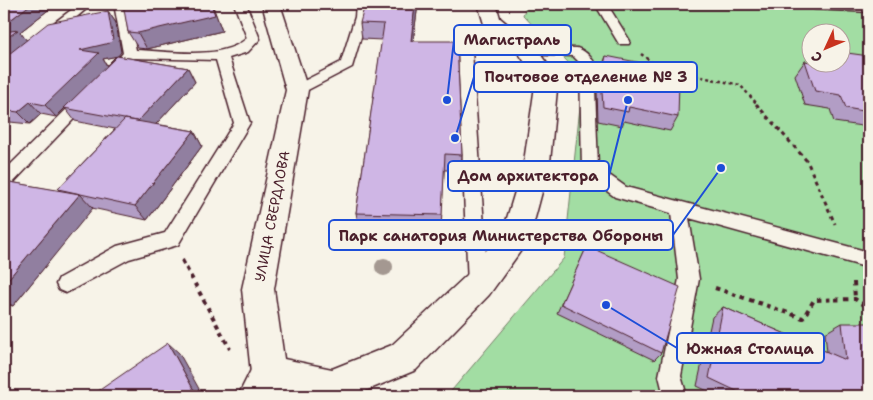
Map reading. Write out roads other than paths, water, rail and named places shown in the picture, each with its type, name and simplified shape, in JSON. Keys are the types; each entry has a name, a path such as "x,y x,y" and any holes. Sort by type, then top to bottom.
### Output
{"main road":[{"name":"УЛИЦА СВЕРДЛОВА","path":"270,4 297,90 258,289 262,385 332,387 404,358 478,285 517,233 537,162 547,79 528,51 490,20 487,4"}],"lane":[{"path":"40,41 86,4"},
{"path":"120,4 130,54"},
{"path":"110,75 130,54 222,56 242,50 254,39 240,4"},
{"path":"297,90 347,64 362,4"},
{"path":"601,4 624,41"},
{"path":"815,5 869,8"},
{"path":"466,50 478,285"},
{"path":"528,51 577,52 587,62 590,170 621,192 869,260"},
{"path":"66,284 124,252 170,239 242,123 222,56"},
{"path":"4,181 96,88"},
{"path":"675,396 670,376 689,279 679,208"}],"place":[{"name":"Магистраль","path":"447,100"},
{"name":"Дом архитектора","path":"628,100"},
{"name":"Почтовое отделение № 3","path":"455,138"},
{"name":"Парк санатория Министерства Обороны","path":"721,168"},
{"name":"Южная Столица","path":"606,305"}]}
